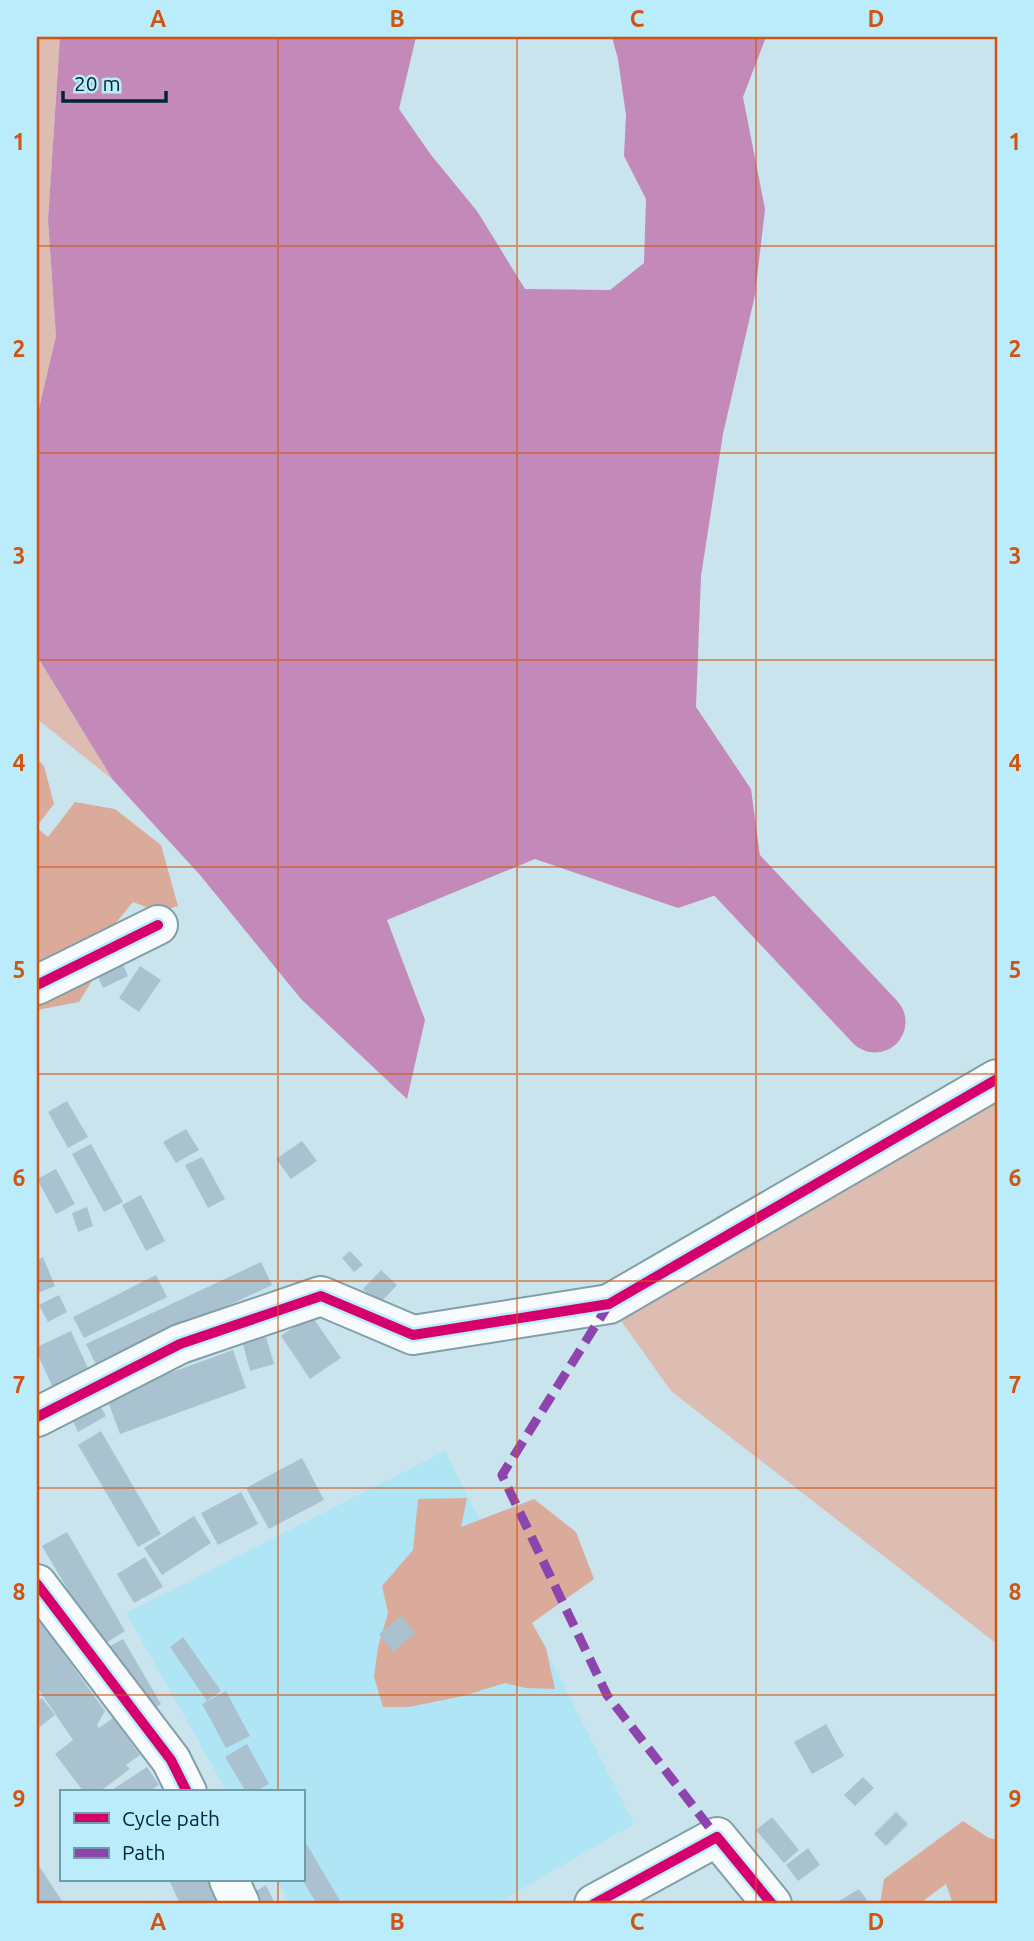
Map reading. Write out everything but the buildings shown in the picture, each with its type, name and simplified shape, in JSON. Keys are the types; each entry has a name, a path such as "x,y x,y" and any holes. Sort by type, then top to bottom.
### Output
{"street":[{"path":"37,985 158,925"},
{"path":"37,1417 180,1344 321,1296 413,1335 609,1304 997,1079"},
{"path":"37,1584 172,1760 186,1790"},
{"path":"593,1904 717,1837 772,1904"},
{"path":"230,1882 240,1904"}],"shaded area":[{"path":"37,37 60,37 48,220 56,336 37,417"},
{"path":"60,37 416,37 399,109 431,155 477,211 525,289 610,290 644,263 646,199 624,156 626,115 612,37 766,37 743,97 765,209 755,295 723,434 701,576 696,707 751,789 763,879 678,908 535,859 387,920 425,1020 407,1099 301,999 200,875 113,780 37,656 37,417 56,336 48,220"},
{"path":"37,656 113,780 37,719"},
{"path":"37,759 44,766 54,804 37,826"},
{"path":"75,802 115,809 161,845 178,906 159,912 133,902 115,924 118,938 79,1002 37,1010 37,828 48,837"},
{"path":"997,1091 997,1644 671,1391 609,1304"},
{"path":"445,1451 634,1824 496,1904 290,1904 277,1882 304,1882 304,1790 226,1790 126,1613"},
{"path":"467,1498 461,1527 534,1499 576,1532 594,1579 532,1623 546,1648 555,1689 526,1688 505,1683 463,1696 409,1707 383,1707 374,1677 378,1647 388,1613 382,1586 413,1550 418,1499"},
{"path":"963,1821 987,1837 997,1840 997,1904 953,1904 946,1884 919,1904 880,1904 884,1879"}],"waterway":[{"path":"688,823 875,1022"}],"marked path":[{"path":"609,1304 502,1475 607,1695 717,1837"}],"cycle path":[{"path":"37,985 158,925"},
{"path":"37,1417 180,1344 321,1296 413,1335 609,1304 997,1079"},
{"path":"37,1584 171,1760 186,1790"},
{"path":"594,1904 717,1837 772,1904"}]}
